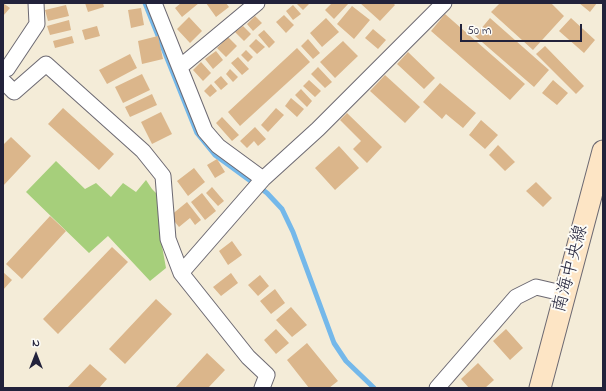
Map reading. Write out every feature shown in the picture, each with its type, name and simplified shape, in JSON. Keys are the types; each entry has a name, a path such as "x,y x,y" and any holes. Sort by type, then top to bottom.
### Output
{"street":[{"path":"36,3 37,24 4,72 14,92 46,64 143,151 163,176 168,239 180,273 248,357 267,375 262,388"},
{"path":"154,3 205,131 218,146 260,183"},
{"path":"180,67 258,3"},
{"path":"180,273 260,183 318,129 444,3"},
{"name":"南海中央線","path":"540,388 602,160"},
{"path":"437,388 516,297 536,286 566,294"}],"green space":[{"path":"56,161 85,189 96,183 111,197 123,183 136,192 146,180 158,195 162,246 166,268 150,281 108,236 89,253 26,192"}],"building":[{"path":"3,3 10,8 3,16"},
{"path":"85,3 103,3 104,7 88,12"},
{"path":"181,3 199,3 182,17 175,8"},
{"path":"206,3 226,3 229,7 216,17"},
{"path":"296,3 308,3 309,4 303,10"},
{"path":"332,3 349,3 334,19 325,10"},
{"path":"360,3 393,3 395,5 380,21"},
{"path":"500,3 551,3 564,16 533,50 491,12"},
{"path":"579,3 597,3 590,12"},
{"path":"66,5 69,16 48,21 45,10"},
{"path":"293,5 301,14 293,20 286,11"},
{"path":"352,6 370,20 354,39 337,24"},
{"path":"141,8 144,25 131,28 128,10"},
{"path":"445,14 525,84 510,100 431,31"},
{"path":"284,15 294,25 286,33 276,22"},
{"path":"255,16 262,23 253,31 247,24"},
{"path":"189,17 202,31 190,43 177,29"},
{"path":"326,18 339,32 322,47 310,33"},
{"path":"490,18 549,70 534,87 475,36"},
{"path":"571,18 595,40 584,53 559,31"},
{"path":"69,20 71,30 50,35 47,26"},
{"path":"97,26 100,36 85,40 82,30"},
{"path":"243,26 251,34 244,41 235,32"},
{"path":"373,29 386,40 378,49 365,38"},
{"path":"264,30 275,42 269,48 258,35"},
{"path":"72,36 74,43 55,48 53,41"},
{"path":"158,36 163,59 142,64 138,41"},
{"path":"228,37 237,46 226,57 217,48"},
{"path":"256,39 265,47 257,54 249,46"},
{"path":"308,39 320,53 313,59 301,46"},
{"path":"343,41 358,56 335,78 320,62"},
{"path":"545,46 584,86 576,94 536,54"},
{"path":"297,48 310,62 240,126 228,112"},
{"path":"246,50 253,57 248,62 241,55"},
{"path":"216,51 223,60 213,69 205,59"},
{"path":"408,52 435,78 424,89 397,64"},
{"path":"130,54 137,68 107,84 99,70"},
{"path":"238,57 249,69 242,75 231,63"},
{"path":"201,62 211,73 203,81 193,70"},
{"path":"318,67 332,82 325,88 311,74"},
{"path":"230,69 238,77 233,82 226,74"},
{"path":"142,74 150,90 123,103 115,87"},
{"path":"385,75 420,107 405,123 370,91"},
{"path":"221,76 228,84 221,90 214,82"},
{"path":"309,80 321,91 315,97 303,86"},
{"path":"553,80 568,93 557,105 542,93"},
{"path":"440,83 476,113 463,128 446,114 442,119 423,102"},
{"path":"211,84 217,91 210,97 204,91"},
{"path":"301,89 312,101 307,107 295,95"},
{"path":"152,94 157,105 130,117 125,107"},
{"path":"291,98 304,109 297,117 285,106"},
{"path":"63,108 114,154 99,170 48,124"},
{"path":"276,108 284,115 268,132 261,125"},
{"path":"161,112 172,134 152,144 141,122"},
{"path":"347,113 382,147 367,163 353,149 361,141 340,120"},
{"path":"222,117 239,135 232,141 216,123"},
{"path":"481,120 498,135 485,149 469,135"},
{"path":"255,127 266,139 258,146 254,141 247,148 240,141"},
{"path":"11,137 31,156 3,186 3,145"},
{"path":"498,145 515,162 505,171 489,155"},
{"path":"339,146 359,168 335,190 315,168"},
{"path":"217,159 225,172 215,178 207,165"},
{"path":"194,168 205,182 188,196 177,181"},
{"path":"536,182 552,198 543,207 526,191"},
{"path":"212,187 224,201 218,206 206,193"},
{"path":"202,193 216,211 205,220 191,202"},
{"path":"187,202 201,220 195,225 190,218 179,227 170,216"},
{"path":"50,216 66,231 22,279 6,264"},
{"path":"232,241 242,255 228,265 219,251"},
{"path":"112,247 128,262 58,334 43,319"},
{"path":"3,272 12,280 3,290"},
{"path":"231,273 238,283 221,296 213,287"},
{"path":"260,275 269,286 258,296 248,285"},
{"path":"275,289 285,303 271,314 260,301"},
{"path":"156,299 172,314 125,364 109,349"},
{"path":"291,307 307,325 292,337 276,320"},
{"path":"276,329 289,343 276,354 264,340"},
{"path":"506,329 523,348 510,360 493,341"},
{"path":"307,343 338,381 329,388 309,388 287,360"},
{"path":"207,353 225,370 208,388 175,388"},
{"path":"478,363 494,380 485,388 469,388 461,379"},
{"path":"90,364 107,379 99,388 67,388"}],"waterway":[{"path":"145,3 197,133 215,155 267,193 282,209 293,232 334,343 346,361 374,388"}]}
